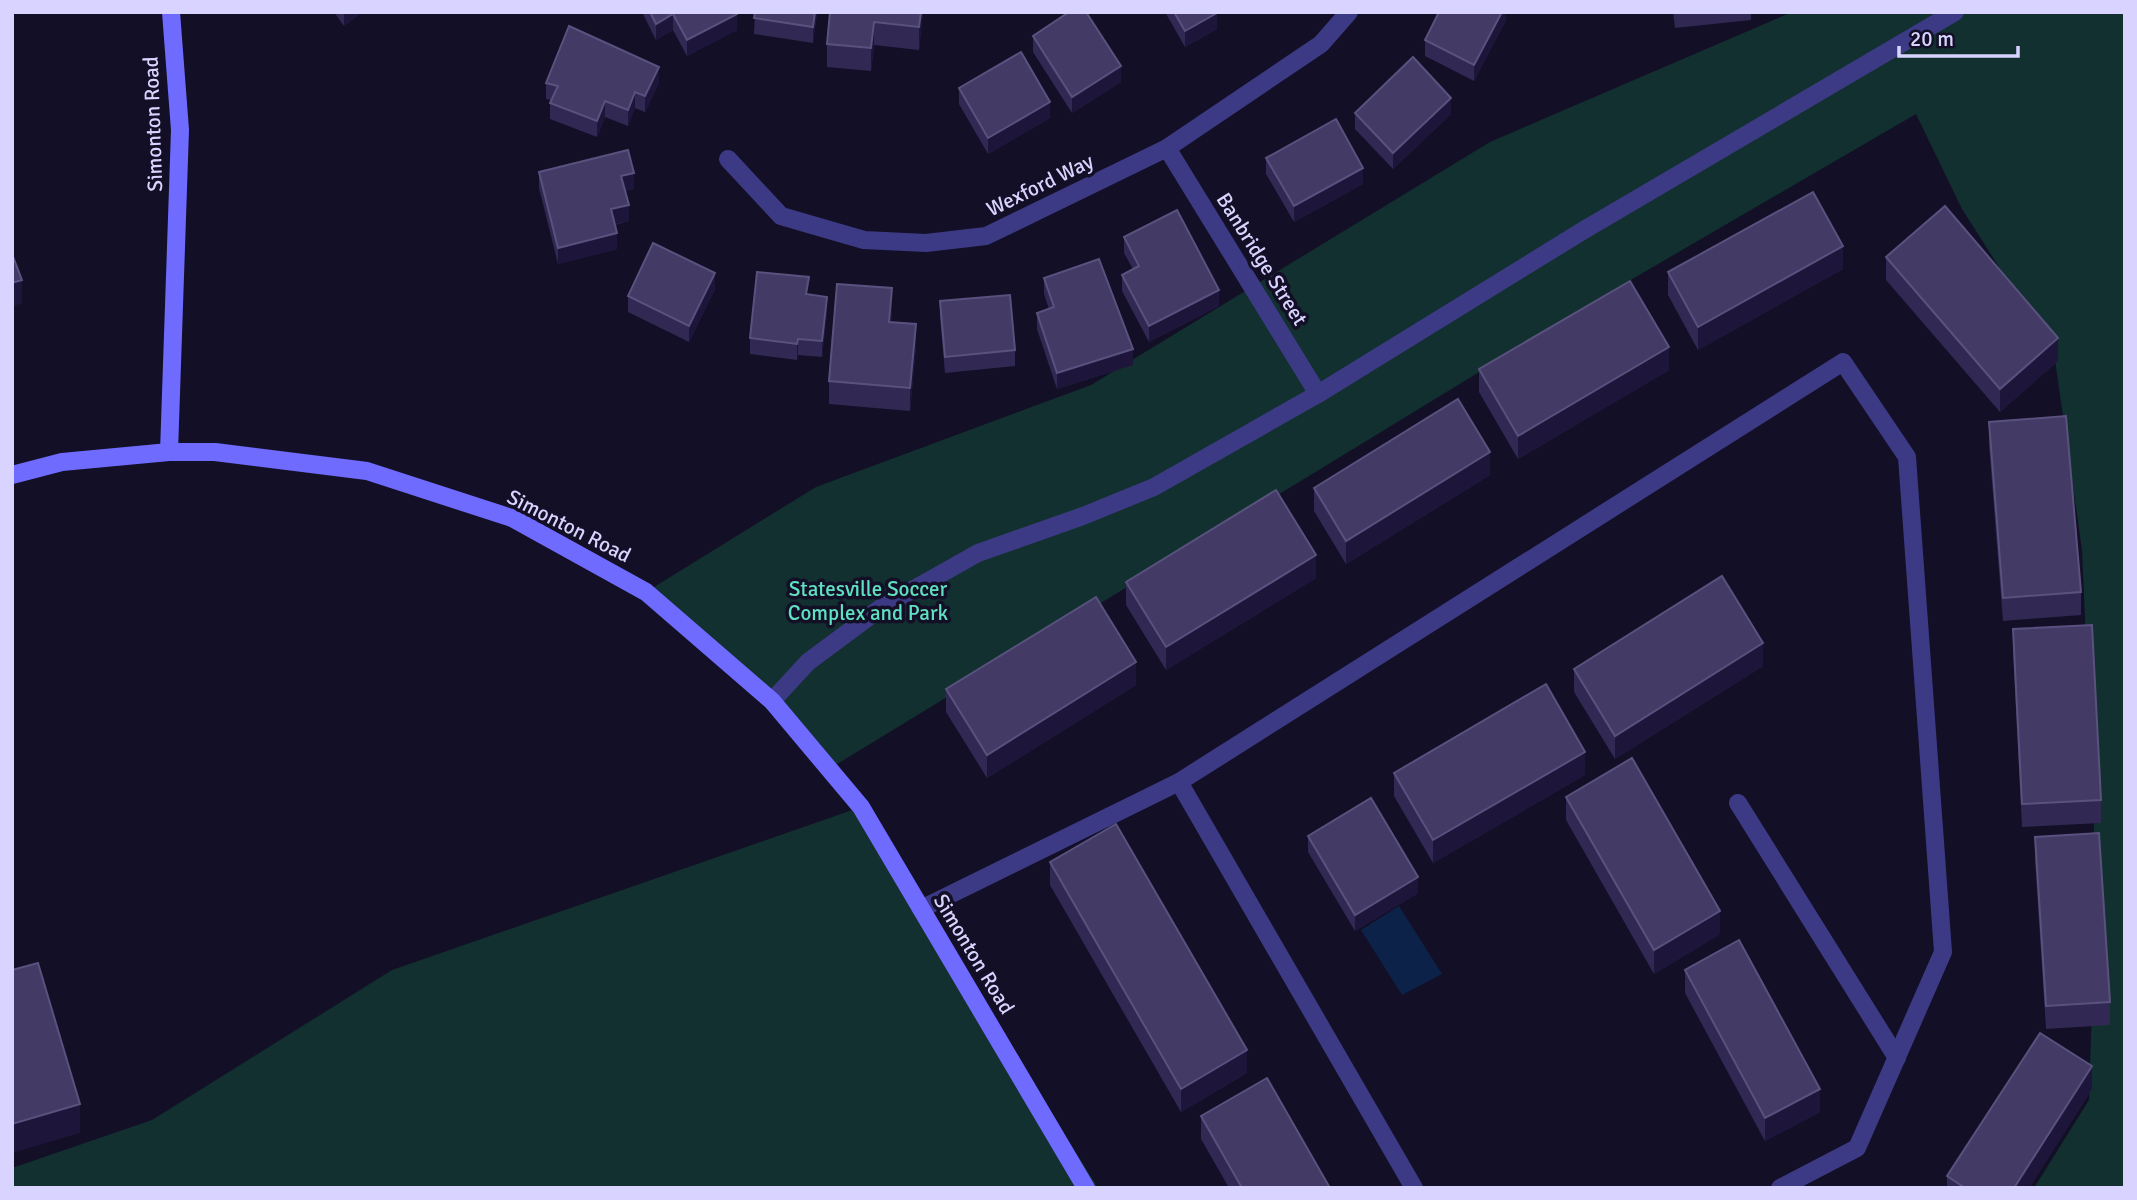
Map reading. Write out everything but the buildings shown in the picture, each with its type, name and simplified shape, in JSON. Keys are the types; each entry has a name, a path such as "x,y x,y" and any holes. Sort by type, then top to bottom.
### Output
{"street":[{"name":"Simonton Road","path":"171,12 180,130 169,452 215,452 367,471 512,519 646,592 772,701 861,807 1086,1188"},
{"name":"Wexford Way","path":"728,159 781,216 864,240 926,243 986,236 1167,148 1321,44 1349,12"},
{"path":"772,701 808,662 883,607 978,553 1083,516 1154,487 1318,394 1584,230 1955,12"},
{"name":"Banbridge Street","path":"1167,148 1318,394"},
{"path":"921,909 1179,782 1843,362 1907,457 1943,952 1857,1148 1780,1188"},
{"path":"12,475 62,462 169,452"},
{"path":"1179,782 1414,1188"},
{"path":"1738,803 1896,1058"}],"green space":[{"name":"Statesville Soccer Complex and Park","path":"1792,12 2125,12 2125,1188 2034,1188 2089,1100 2096,876 2082,550 2054,353 1962,209 1916,114 1622,285 829,769 646,592 816,487 1091,385 1490,142"},
{"path":"861,807 1098,1188 12,1188 12,1168 152,1120 392,970"}],"water":[{"path":"1399,906 1442,974 1402,995 1361,930"}]}
